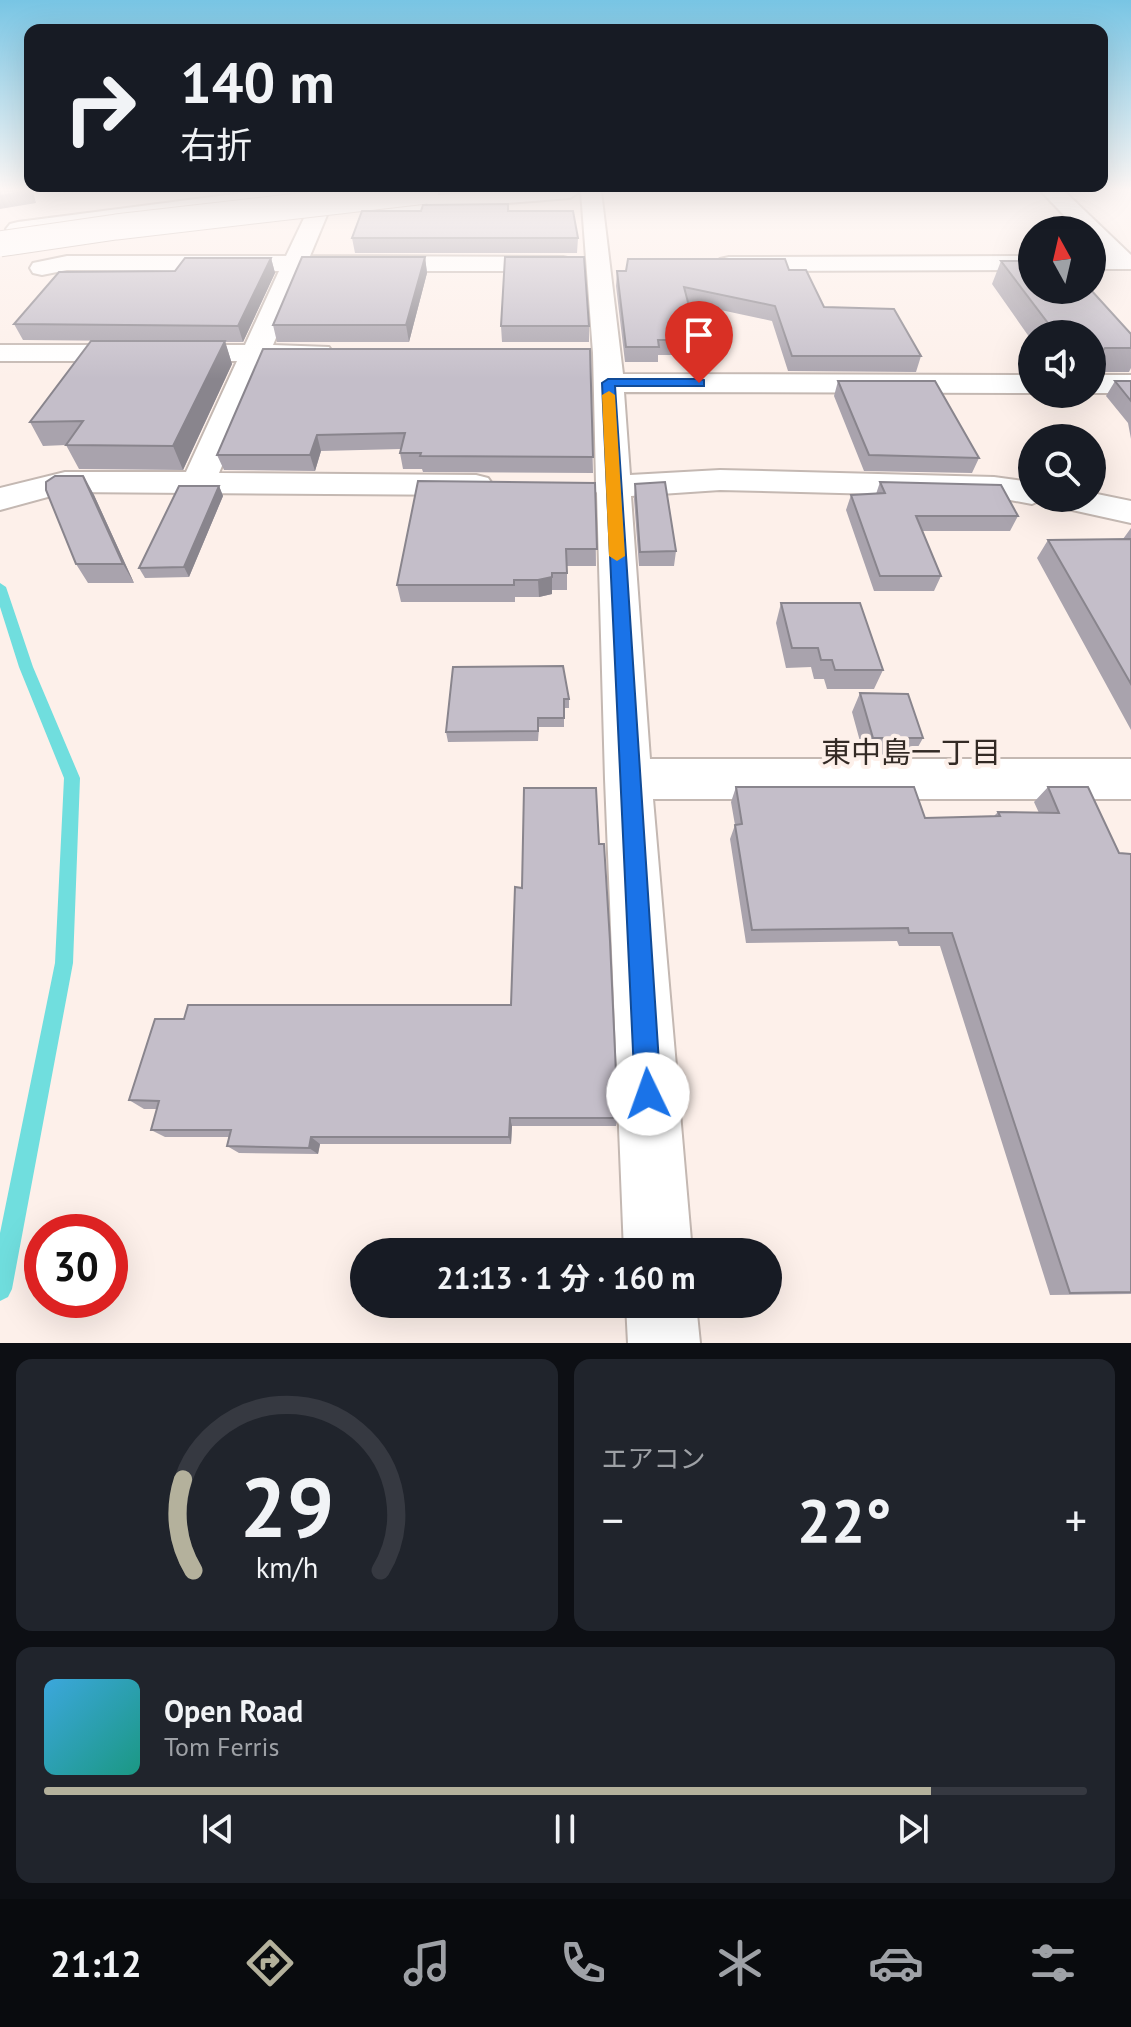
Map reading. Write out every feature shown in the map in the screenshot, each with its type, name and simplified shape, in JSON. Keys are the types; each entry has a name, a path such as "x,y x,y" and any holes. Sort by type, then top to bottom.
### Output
{"street":[{"path":"149,254 149,264"},
{"path":"198,482 300,254"},
{"path":"606,254 608,264 597,363 598,486 628,779 657,1238"},
{"path":"42,268 67,263 608,264"},
{"path":"708,264 1018,263"},
{"path":"1106,263 1129,264"},
{"path":"0,353 353,353"},
{"path":"597,363 1018,383"},
{"path":"1106,384 1131,384"},
{"path":"598,486 720,480 994,487 1018,491"},
{"path":"0,499 65,482 502,485"},
{"path":"1106,507 1131,512"},
{"path":"628,779 1131,779"},
{"path":"662,1318 664,1343"}],"building":[{"path":"302,257 425,257 406,325 273,325"},
{"path":"505,257 584,257 589,326 501,326"},
{"path":"185,258 271,258 238,326 14,324 59,272 175,271"},
{"path":"628,259 785,259 789,270 806,270 824,307 894,309 921,356 792,356 775,306 684,287 690,310 684,310 691,340 658,340 659,347 626,347 617,271 626,271"},
{"path":"1001,261 1018,261 1018,283"},
{"path":"1034,304 1104,304 1131,334 1131,348 1106,348 1106,320 1046,320"},
{"path":"91,341 225,341 173,446 66,445 83,421 30,422"},
{"path":"263,349 590,349 593,457 420,456 421,453 400,453 405,433 317,435 310,455 217,455"},
{"path":"838,381 935,381 979,458 869,455"},
{"path":"1115,381 1131,381 1131,401"},
{"path":"55,476 83,476 123,564 76,564 46,490 46,482"},
{"path":"418,481 595,483 597,549 566,549 567,573 552,573 552,577 538,580 514,580 514,585 397,585"},
{"path":"665,482 676,551 640,552 635,484"},
{"path":"880,482 1001,485 1018,516 916,516 941,576 880,576 851,495 885,493"},
{"path":"179,486 219,486 184,567 139,568"},
{"path":"1131,539 1131,684 1048,540"},
{"path":"781,603 860,603 883,670 835,670 832,660 821,660 818,648 792,648"},
{"path":"563,666 569,699 564,699 564,718 538,718 538,731 446,732 453,667"},
{"path":"860,693 908,694 923,738 873,738"},
{"path":"736,787 914,787 925,818 1000,816 998,812 1059,813 1048,787 1088,787 1119,853 1131,854 1131,1292 1070,1293 952,933 909,933 908,928 752,930 735,825 742,824"},
{"path":"524,788 596,788 599,844 604,844 618,1118 510,1118 509,1137 311,1137 309,1148 227,1146 231,1130 151,1130 159,1101 129,1100 155,1019 184,1019 188,1005 511,1005 515,887 522,888"}],"waterway":[{"path":"0,587 26,667 72,778 64,963 0,1289"}],"slow traffic":[{"path":"609,395 617,556"}],"district":[{"name":"東中島一丁目","path":"911,753"}],"route":[{"path":"648,1094 608,383 699,383"}]}
